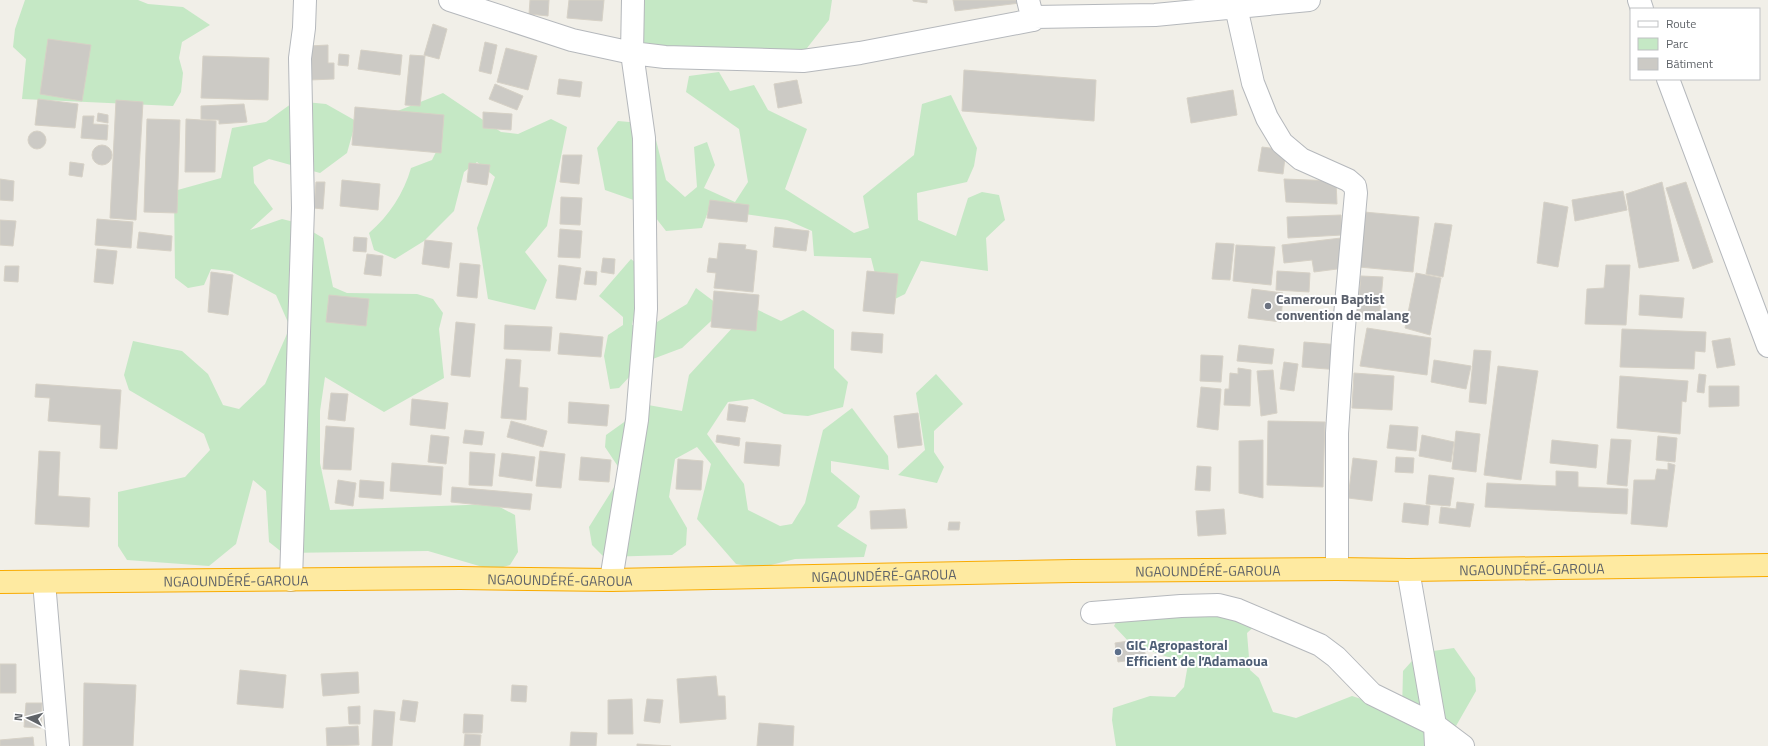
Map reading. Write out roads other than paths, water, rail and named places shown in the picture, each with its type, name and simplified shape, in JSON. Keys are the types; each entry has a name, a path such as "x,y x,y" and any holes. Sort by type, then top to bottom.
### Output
{"highway":[{"name":"NGAOUNDÉRÉ-GAROUA","path":"0,582 460,578 611,580 1073,570 1408,570 1768,565"}],"street":[{"path":"291,580 303,208 300,58 306,0"},
{"path":"450,0 572,40 632,53 665,57 803,61 860,53 1031,10 1034,17 1155,15 1282,1 1309,0"},
{"path":"611,580 637,420 646,309 644,138 632,53 633,0"},
{"path":"1236,7 1253,83 1267,118 1282,143 1301,159 1348,180 1355,186 1356,193 1343,338 1337,433 1337,569"},
{"path":"1668,80 1768,346"},
{"path":"1408,570 1435,736"},
{"path":"44,582 58,746"},
{"path":"1092,613 1181,606 1218,605 1238,610 1320,645 1336,657 1372,694 1435,736 1463,746"}],"place":[{"name":"Cameroun Baptist convention de malang","path":"1268,306"},
{"name":"GIC Agropastoral Efficient de ľAdamaoua","path":"1118,652"}]}
